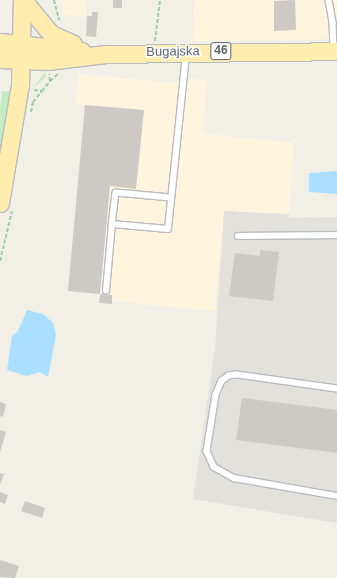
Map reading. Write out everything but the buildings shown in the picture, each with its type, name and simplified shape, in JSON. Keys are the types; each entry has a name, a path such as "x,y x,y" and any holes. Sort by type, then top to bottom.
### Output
{"main road":[{"path":"0,203 20,85 23,0"},
{"name":"46","path":"23,0 55,37 106,54"},
{"name":"Bugajska","path":"0,42 21,52"},
{"name":"Bugajska","path":"0,59 21,52 106,54 336,50"}],"lane":[{"path":"329,0 336,50"},
{"path":"112,224 168,229 186,52"},
{"path":"106,291 116,193 171,198"},
{"path":"238,236 337,235"},
{"path":"337,389 238,375 229,376 222,381 216,395 207,451 214,467 234,478 337,496"}],"path":[{"path":"54,0 60,23"},
{"path":"153,53 160,0"},
{"path":"32,90 42,91 50,81 49,70"}],"shaded area":[{"path":"60,0 87,0 86,17 64,15"},
{"path":"194,0 337,0 337,37 319,40 193,41"},
{"path":"78,74 187,84 188,79 207,80 203,134 294,143 289,214 224,212 215,311 112,301 112,304 99,303 85,105 75,104"},
{"path":"224,211 289,214 289,218 337,217 337,523 193,499 215,348"}],"green space":[{"path":"45,72 46,75 43,80 34,87"},
{"path":"2,91 10,92 0,156 0,109"}],"water":[{"path":"337,171 337,194 309,192 309,173"},
{"path":"27,310 43,314 53,323 56,335 48,377 40,372 27,376 7,370 12,336 18,331"}]}
